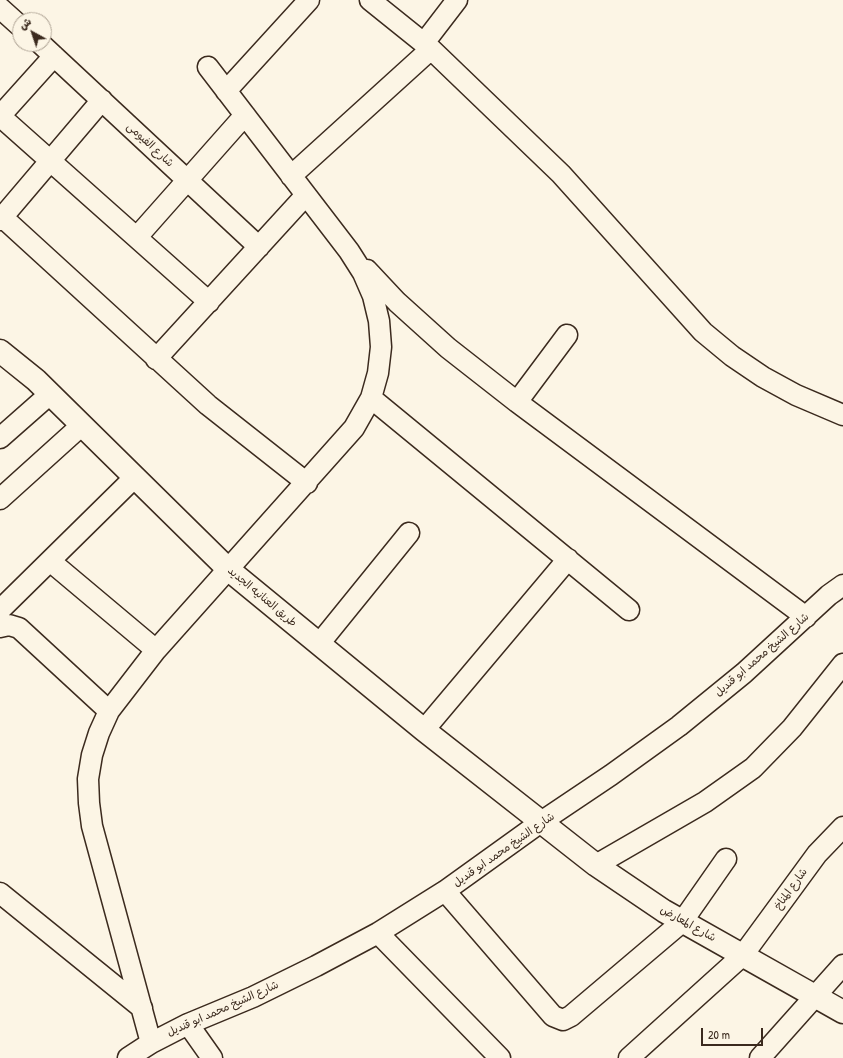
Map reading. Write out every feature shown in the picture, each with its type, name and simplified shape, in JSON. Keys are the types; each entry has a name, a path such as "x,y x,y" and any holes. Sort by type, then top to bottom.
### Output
{"street":[{"path":"226,91 309,0"},
{"path":"370,0 428,46 561,174 703,332 732,356 763,377 796,395 843,415"},
{"path":"291,176 428,46 457,0"},
{"path":"1,12 12,20"},
{"path":"47,52 0,116 209,302"},
{"name":"شارع الفيومى","path":"50,52 259,247"},
{"path":"151,1043 92,826 88,779 92,755 99,733 109,711 156,650 307,483 354,428 371,398 378,373 381,347 379,321 373,296 363,273 349,252 208,67"},
{"path":"102,100 1,218 208,405 307,483"},
{"path":"137,237 245,115"},
{"path":"156,359 306,195"},
{"path":"349,252 397,302 442,343 517,402 806,617"},
{"path":"517,402 567,335"},
{"name":"طريق العنانيه الجديد","path":"0,351 36,380 228,570 424,730 541,822"},
{"path":"0,438 50,394"},
{"path":"371,398 629,610"},
{"path":"0,499 82,425"},
{"path":"0,610 135,477"},
{"path":"318,644 410,532"},
{"path":"424,730 568,560"},
{"path":"50,561 156,650"},
{"name":"شارع الشيخ محمد ابو قنديل","path":"128,1058 151,1043 188,1024 260,994 316,966 378,933 445,891 679,726 744,673 829,595 843,585"},
{"path":"0,627 9,625 19,628 109,711"},
{"path":"596,865 705,802 753,768 792,728 843,664"},
{"name":"شارع المعارض","path":"541,822 631,890 682,922 843,1012"},
{"name":"شارع المناخ","path":"629,1058 743,955 817,854 843,827"},
{"path":"445,891 553,1016 562,1020 572,1016 682,922 726,859"},
{"path":"0,893 142,1008"},
{"path":"378,933 500,1058"},
{"path":"760,1058 843,965"},
{"path":"188,1024 212,1058"}]}
